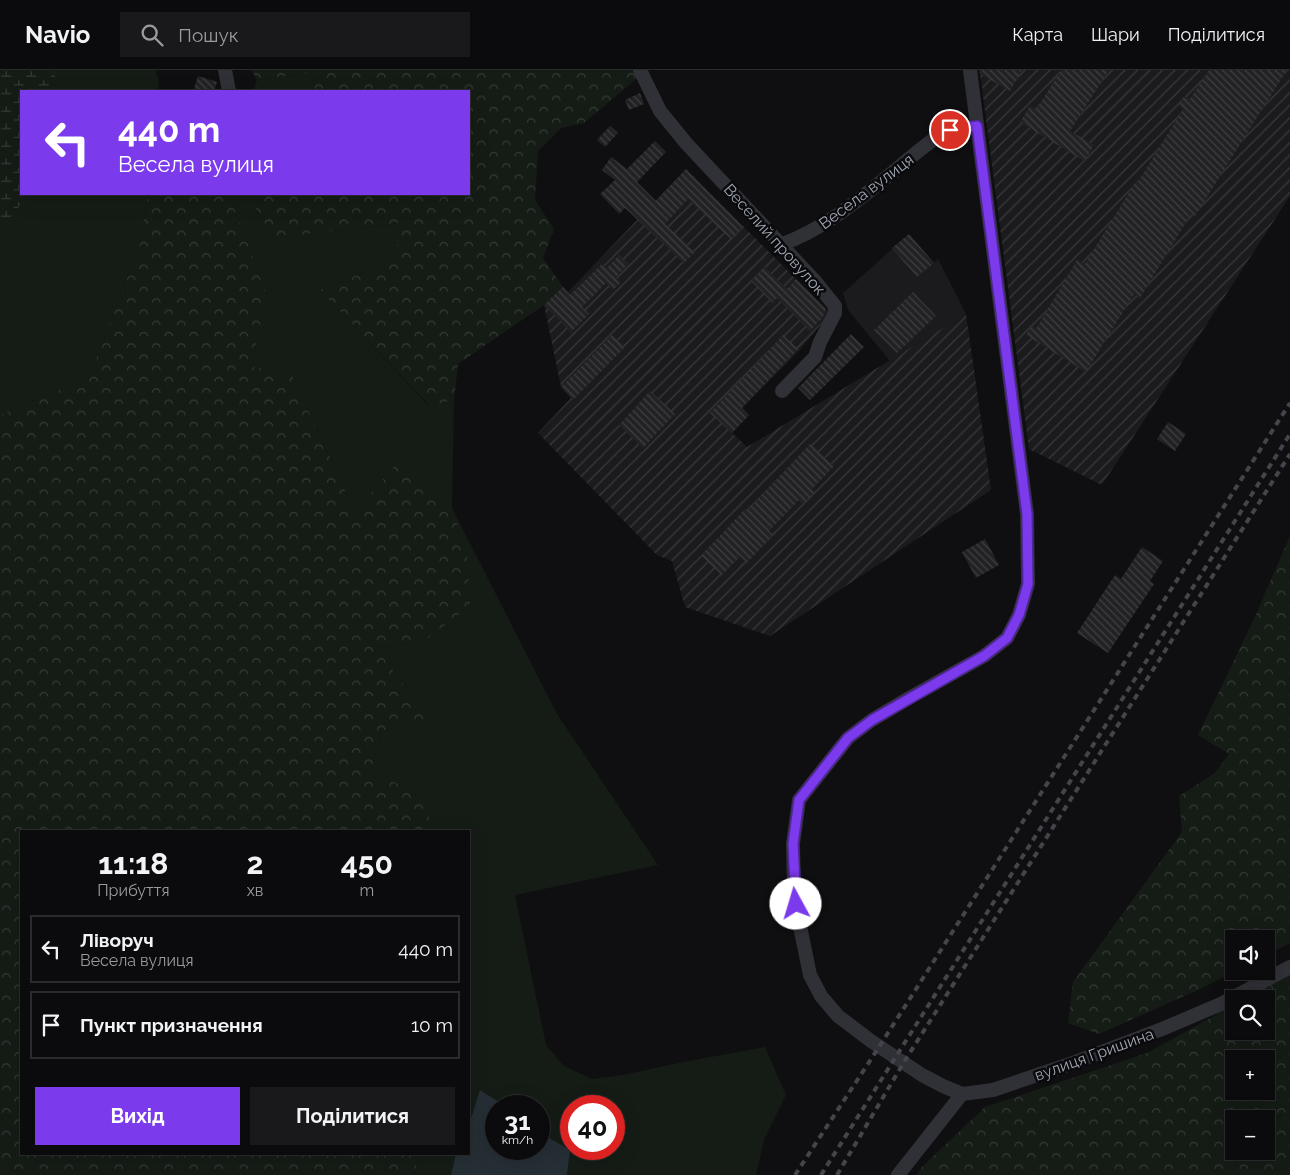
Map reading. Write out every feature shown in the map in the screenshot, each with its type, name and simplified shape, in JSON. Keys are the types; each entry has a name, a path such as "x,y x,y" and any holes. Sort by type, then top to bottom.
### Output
{"street":[{"path":"225,70 229,90"},
{"name":"Веселий провулок","path":"640,70 660,111 686,143 814,280 835,306 835,313 820,342 815,357 782,391"},
{"path":"898,1175 962,1094 929,1079 895,1056 838,1016 821,996 810,975 800,931 794,891 793,844 799,800 848,738 901,702 984,656 1007,638 1019,615 1028,584 1027,514 970,70"},
{"name":"Весела вулиця","path":"780,245 800,238 826,224 923,147 950,130 977,126"},
{"name":"вулиця Гришина","path":"962,1094 993,1090 1070,1064 1162,1029 1221,1004 1290,966"}],"shaded area":[{"path":"982,70 1290,70 1290,196 1102,485 1029,449 980,73"},
{"path":"686,169 830,313 800,350 742,408 749,415 732,433 747,447 966,314 991,490 770,636 685,607 672,561 657,555 538,433 571,398 561,387 544,305 563,287 568,292"},
{"path":"909,234 934,263 938,259 966,314 890,361 848,310 843,293"},
{"path":"480,1090 488,1095 485,1095 485,1160 550,1160 550,1138 560,1144 560,1160 569,1160 567,1175 451,1175 456,1155 470,1155 470,1122"}],"green space":[{"path":"0,70 155,70 159,79 158,90 20,90 20,195 148,195 139,248 89,377 0,415"},
{"path":"0,70 56,70 52,90 20,90 20,195 28,195 0,230"},
{"path":"251,70 647,70 584,123 561,128 538,151 535,200 554,229 543,258 563,287 544,305 458,364 454,400 430,406 320,290 397,259 398,223 274,238 256,209 260,195 470,195 470,90 315,90 311,73 257,80"},
{"path":"312,73 315,90 253,90 257,80"},
{"path":"148,195 228,195 245,234 267,296 251,367 290,371 355,512 399,461 452,508 467,555 470,606 425,640 377,648 428,719 382,731 371,772 429,798 429,830 20,830 20,1155 419,1155 414,1175 0,1175 0,415 89,377 139,248"},
{"path":"228,195 260,195 256,209 274,238 399,223 397,259 320,290 429,406 454,400 452,508 557,714 658,865 515,895 546,1045 564,1066 592,1079 623,1075 765,1047 786,1095 764,1140 756,1175 414,1175 419,1155 470,1155 470,830 429,830 429,798 371,772 382,731 428,719 377,648 425,640 355,512 290,371 251,367 267,296 245,234"},
{"path":"1290,536 1290,943 1275,950 1275,930 1225,930 1225,976 1099,1034 1068,1023 1073,982 1182,832 1179,796 1215,773 1229,754 1198,735 1254,619"},
{"path":"1290,973 1290,1175 917,1175 921,1168 985,1107 1147,1053 1225,1010 1225,1040 1275,1040 1275,990 1260,990"}],"building":[{"path":"979,70 1022,70 1010,91 979,73"},
{"path":"1061,70 1109,70 1070,131 1094,145 1084,161 1020,122 1030,106 1036,110"},
{"path":"1209,70 1287,70 1195,216 1191,214 1140,298 1134,294 1086,372 1026,335 1032,326 1036,329 1077,260 1085,264 1183,109 1179,106 1184,96 1190,99"},
{"path":"198,76 217,82 214,90 194,89"},
{"path":"640,93 644,104 629,110 625,100"},
{"path":"610,126 618,133 605,147 597,140"},
{"path":"655,141 666,152 637,182 656,201 686,169 743,227 731,239 688,199 665,224 695,252 684,263 625,208 619,214 600,194 615,180 602,170 611,157 627,169"},
{"path":"909,234 934,263 917,277 892,248"},
{"path":"619,255 628,264 616,277 621,282 613,290 606,283 582,307 589,314 571,332 544,305 563,287 570,295 602,264 607,268"},
{"path":"765,267 787,289 796,279 826,309 823,317 810,331 777,298 773,303 751,281"},
{"path":"913,292 936,316 897,353 874,330"},
{"path":"851,334 864,347 810,400 798,388"},
{"path":"612,335 625,347 573,400 561,387"},
{"path":"783,335 798,349 742,408 749,415 732,433 710,413"},
{"path":"650,391 675,414 643,448 619,425"},
{"path":"1168,422 1186,434 1175,451 1157,439"},
{"path":"810,444 834,466 812,489 815,492 803,504 799,500 769,531 773,535 747,563 740,556 722,575 701,556 745,509 747,511"},
{"path":"985,539 999,565 976,578 962,552"},
{"path":"1142,547 1163,561 1150,581 1154,584 1108,653 1077,633 1115,575 1121,579"}],"railway":[{"path":"795,1175 879,1047 1290,403"},
{"path":"821,1175 1290,434"},
{"path":"837,1175 904,1062 1290,454"}],"route":[{"path":"796,904 793,844 799,800 848,738 872,720 908,698 984,656 1007,638 1019,615 1028,584 1027,514 977,126 950,130"}]}
